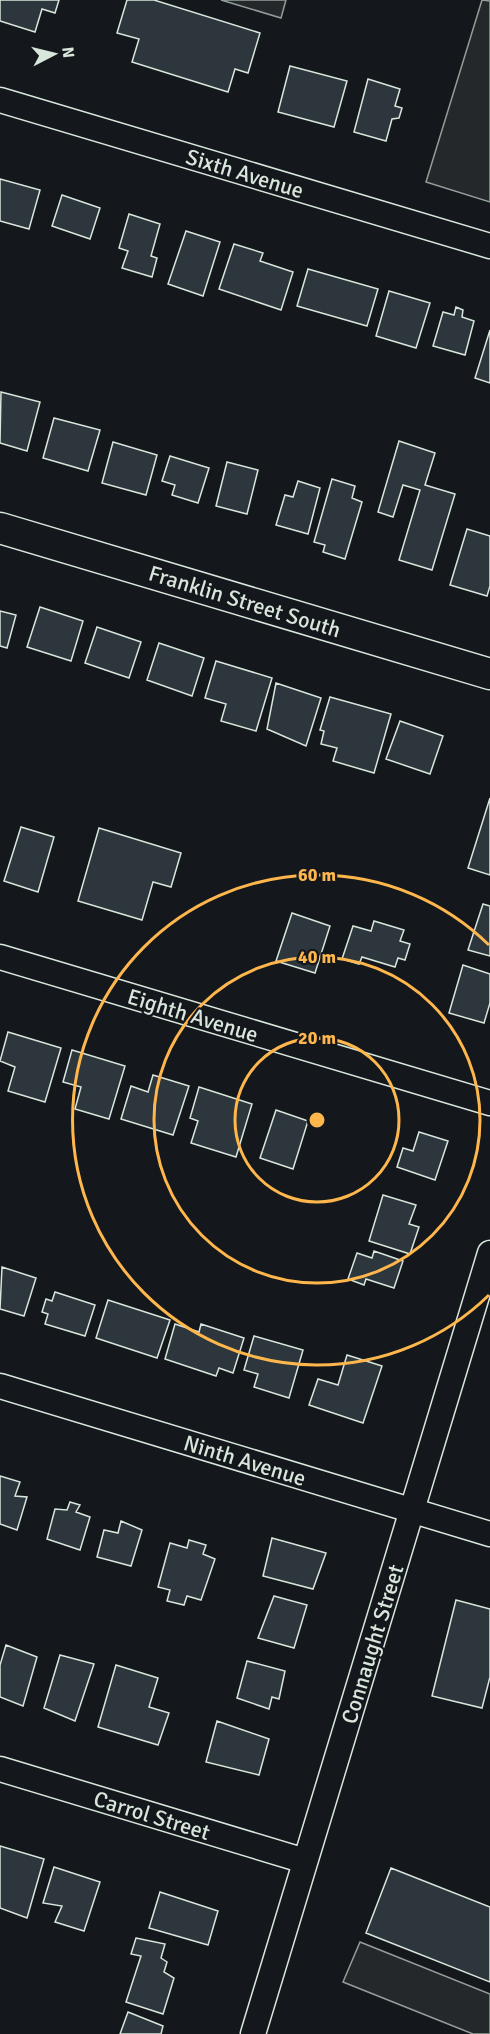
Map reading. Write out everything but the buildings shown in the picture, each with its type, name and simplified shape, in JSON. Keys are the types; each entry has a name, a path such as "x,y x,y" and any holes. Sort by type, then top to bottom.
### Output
{"street":[{"name":"Sixth Avenue","path":"0,100 490,246"},
{"name":"Franklin Street South","path":"0,528 490,674"},
{"name":"Eighth Avenue","path":"0,957 490,1103"},
{"name":"Connaught Street","path":"253,2034 490,1253"},
{"name":"Ninth Avenue","path":"0,1386 490,1534"},
{"name":"Carrol Street","path":"0,1769 305,1861"}],"shaded area":[{"path":"221,0 286,0 281,18"},
{"path":"482,0 490,1 490,202 426,182"},
{"path":"360,1942 490,1994 490,2034 473,2034 343,1982"}]}
